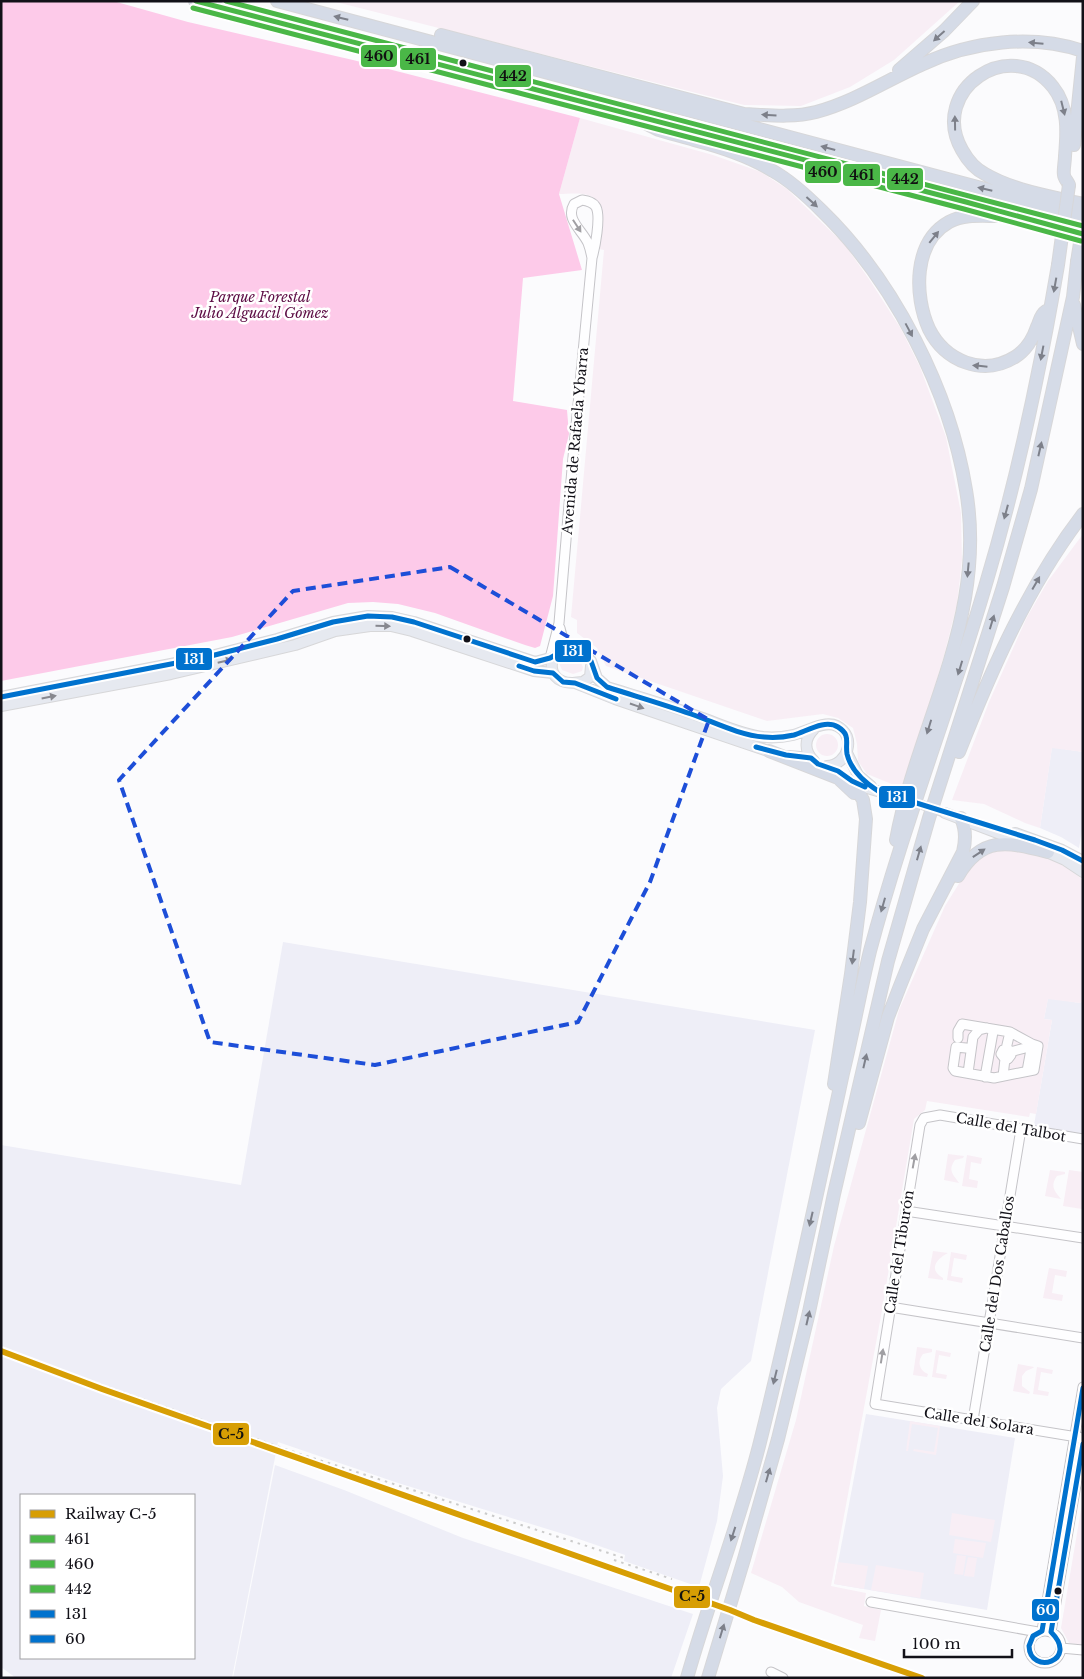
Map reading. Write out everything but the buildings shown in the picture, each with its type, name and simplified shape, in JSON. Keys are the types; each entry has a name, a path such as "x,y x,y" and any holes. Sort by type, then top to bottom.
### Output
{"highway":[{"path":"195,1 631,116 953,198 1083,234"},
{"path":"277,1 1083,215"},
{"path":"882,84 920,53 973,1"},
{"path":"365,24 396,24 744,114 789,116 814,113 860,96 925,63 958,50 996,43 1029,42 1054,44 1083,51"},
{"path":"688,1678 699,1636 739,1514 758,1448 870,953 893,871 942,726 987,580 1013,486 1032,404 1058,264 1083,57"},
{"path":"1069,185 1064,176 1067,131 1064,109 1058,94 1049,82 1030,70 1016,66 993,68 974,79 960,97 955,111 954,126 960,148 974,166 985,174 1011,185 1083,204"},
{"path":"631,116 660,130 718,146 748,158 774,171 815,204 836,225 870,266 907,325 938,391 955,443 966,490 970,530 966,596 960,626 898,830 893,871"},
{"path":"1016,216 972,215 949,222 934,236 923,254 920,275 923,311 929,329 944,350 960,361 976,366 1002,364 1019,354 1033,337 1042,314 1051,306"},
{"path":"1038,222 1083,238"},
{"path":"708,1678 778,1440 809,1312 834,1194 888,961 929,818 1004,587 1031,490 1073,297 1083,224"},
{"path":"1073,297 1078,331 1083,344"},
{"path":"929,818 1017,618 1046,566 1083,514"},
{"path":"769,751 838,778 848,786 857,798 861,809 864,839"},
{"path":"828,1139 836,1066 851,974 860,902 866,819 864,805 852,781"},
{"path":"834,1194 848,1162 888,1017 923,929 963,852 965,831 961,818"},
{"path":"914,952 962,870 973,857 988,847 1004,843 1048,852"}],"main road":[{"path":"1,697 207,657 333,622 368,616 392,617 414,622 535,662 566,649 576,651 582,653 591,662 597,678 607,687 748,734 779,737 793,735 825,724 837,726 846,735 848,741 847,753 858,775 878,791"},
{"path":"1,706 171,674 295,645 335,631 370,626 391,626 412,631 534,671 553,673 562,682 583,682 590,677 591,662"},
{"path":"553,673 552,662 554,655"},
{"path":"575,683 769,751 811,758"},
{"path":"814,729 807,741 807,750 811,758 818,764 827,766 864,787 900,798"},
{"path":"827,766 839,763 847,753"},
{"path":"945,813 1042,842 1083,861"},
{"path":"961,818 982,828 1048,852 1083,872"}],"street":[{"name":"Avenida de Rafaela Ybarra","path":"560,623 574,448 598,214 593,204 582,200 574,204 571,214 588,242 592,258"},
{"path":"560,623 562,638 568,646 576,651"},
{"path":"554,655 560,623"},
{"path":"968,1074 968,1046 958,1031 962,1024 1009,1035 1038,1046 1034,1070 994,1078 968,1074 953,1070 968,1046 974,1035 987,1030"},
{"path":"987,1030 990,1047"},
{"path":"968,1046 978,1034 982,1033 989,1037 990,1047 985,1077"},
{"path":"1003,1076 1009,1035"},
{"path":"968,1046 990,1047 1006,1053 1028,1048 1032,1044"},
{"name":"Calle del Talbot","path":"940,1115 1083,1140"},
{"name":"Calle del Tiburón","path":"874,1404 920,1124 924,1118 940,1115"},
{"name":"Calle del Dos Caballos","path":"973,1420 1021,1129"},
{"path":"906,1211 1083,1238"},
{"path":"890,1307 1083,1338"},
{"path":"1044,1632 1078,1437 1083,1387"},
{"name":"Calle del Solara","path":"874,1404 1078,1437"},
{"path":"1044,1632 1083,1443"},
{"path":"871,1602 1044,1632 1057,1636 1061,1648 1060,1654 1051,1662 1040,1663 1030,1654 1029,1642 1034,1634 1044,1632"},
{"path":"1061,1648 1083,1650"}],"highlighted area":[{"path":"450,567 709,720 650,882 578,1022 375,1065 210,1042 119,780 293,591"}],"shaded area":[{"path":"332,1 960,1 894,60 850,87 801,106 744,105"},
{"path":"580,118 713,155 761,172 787,189 845,245 901,329 920,367 946,437 961,513 962,560 957,604 945,652 904,789 867,774 858,761 857,744 853,728 838,718 823,714 767,721 606,666 597,648 577,633 577,620 571,617 604,250 599,249 603,220 600,205 596,200 583,194 559,194"},
{"path":"1083,534 1083,752 1052,748 1040,828 984,804 952,800 989,702 1027,617 1048,581"},
{"path":"566,657 578,660 582,664 582,671 573,674 562,670 559,663 561,659"},
{"path":"827,734 835,737 838,745 835,753 827,756 819,753 816,745 819,737"},
{"path":"1052,747 1083,752 1083,825 1079,848 1061,837 1040,828"},
{"path":"995,848 1042,856 1062,865 1083,880 1083,1000 1080,1003 1048,999 1044,1019 1052,1020 1036,1114 1030,1113 1029,1117 927,1101 925,1110 914,1119 881,1316 831,1586 866,1593 864,1606 881,1610 875,1641 859,1638 863,1625 799,1602 782,1587 751,1573 796,1420 834,1246 899,1010 945,906 970,866"},
{"path":"283,942 815,1030 751,1361 721,1389 717,1408 723,1476 717,1521 699,1587 624,1561 625,1555 570,1536 398,1483 278,1442 232,1678 16,1678 1,1667 1,1145 241,1185"},
{"path":"1048,998 1080,1003 1083,1000 1083,1139 1033,1131 1052,1020 1044,1019"},
{"path":"948,1154 964,1156 955,1160 951,1170 959,1183 944,1180"},
{"path":"967,1155 982,1158 981,1164 971,1162 969,1179 978,1181 977,1188 962,1186"},
{"path":"1050,1170 1065,1172 1065,1174 1057,1176 1053,1186 1061,1199 1045,1196"},
{"path":"1069,1170 1083,1172 1082,1209 1063,1206"},
{"path":"933,1251 948,1253 938,1261 935,1267 938,1275 943,1280 928,1278"},
{"path":"951,1252 967,1255 966,1260 954,1258 951,1276 963,1278 962,1283 947,1280"},
{"path":"1049,1268 1067,1271 1066,1277 1055,1275 1052,1293 1063,1295 1062,1301 1043,1298"},
{"path":"917,1347 932,1349 932,1352 923,1354 920,1360 921,1368 928,1374 927,1377 913,1375"},
{"path":"936,1350 951,1353 950,1357 939,1355 936,1373 947,1375 946,1379 932,1377"},
{"path":"1018,1364 1034,1367 1026,1371 1022,1376 1022,1386 1030,1392 1029,1394 1013,1391"},
{"path":"1037,1367 1053,1370 1052,1374 1041,1372 1038,1390 1049,1392 1048,1396 1033,1394"},
{"path":"866,1414 1015,1438 987,1610 834,1584"},
{"path":"910,1421 940,1426 936,1455 913,1451 914,1449 934,1452 938,1428 912,1424 908,1451 906,1451"},
{"path":"275,1465 344,1490 463,1538 693,1614 671,1678 233,1678"},
{"path":"1083,1498 1083,1645 1069,1643 1061,1628"},
{"path":"952,1513 995,1520 991,1542 949,1535"},
{"path":"955,1539 986,1543 983,1558 953,1553"},
{"path":"957,1555 966,1556 963,1575 954,1574"},
{"path":"968,1557 977,1558 974,1577 964,1576"},
{"path":"838,1562 868,1566 864,1589 834,1584"},
{"path":"876,1565 924,1573 920,1598 871,1590"}],"green space":[{"name":"Parque Forestal Julio Alguacil Gómez","path":"1,1 113,1 188,22 353,60 580,118 559,194 582,270 523,278 513,401 567,410 569,434 563,459 553,596 540,646 535,648 435,613 398,604 348,603 232,637 1,681"}],"tunnel":[{"path":"908,800 945,813"}],"railway":[{"path":"1,1352 74,1375 288,1450 624,1558"},
{"path":"614,1560 672,1579"}],"rail line":[{"name":"C-5","path":"1,1351 102,1389 922,1678"}],"transit line":[{"name":"461","path":"196,1 1083,234"},
{"name":"442","path":"226,1 1083,226"},
{"name":"460","path":"193,8 1081,241"},
{"name":"131","path":"1,697 207,657 333,622 368,616 392,617 414,622 535,662 550,658 566,649 582,653 591,661 597,678 607,687 680,710 745,734 783,737 794,735 816,726 833,725 845,733 847,754 855,771 863,780 878,791 1035,840 1062,850 1083,861"},
{"name":"131","path":"519,666 534,671 553,673 563,682 575,683 616,699"},
{"name":"131","path":"756,747 786,755 811,758 818,764 838,771 865,787"},
{"name":"60","path":"1083,1388 1042,1631 1033,1636 1029,1646 1031,1655 1037,1661 1051,1661 1057,1657 1060,1651 1058,1642 1051,1632 1083,1444"}]}
